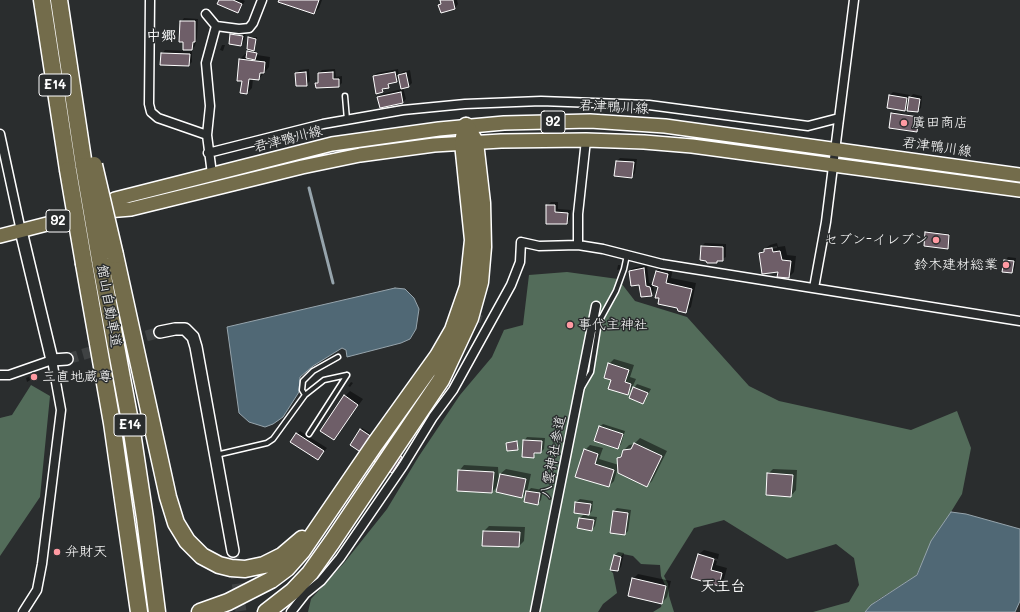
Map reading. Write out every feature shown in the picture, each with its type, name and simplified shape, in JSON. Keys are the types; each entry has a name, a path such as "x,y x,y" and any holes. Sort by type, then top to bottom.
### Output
{"highway":[{"name":"館山自動車道","path":"42,0 68,170 112,423 139,612"},
{"path":"59,0 89,166 108,257 168,497 176,523 187,541 202,556 219,565 231,568 245,568 264,565 282,556 324,520"},
{"path":"266,612 293,591 310,573 332,542 441,380 470,318 480,282 483,247 482,203 466,126"},
{"path":"200,612 228,602 271,580 288,568 324,520 375,444 438,356 453,330 468,287 473,240 469,142"},
{"name":"館山自動車道","path":"108,257 157,612"},
{"path":"112,423 129,612"},
{"path":"230,612 254,600 287,579 332,542"}],"main road":[{"name":"君津鴨川線","path":"94,212 115,199 332,144 466,126 590,121 665,126 1020,175"},
{"name":"君津鴨川線","path":"0,236 94,212 131,209 302,167 360,156 434,145 469,142 586,140 644,142 692,146 1020,190"}],"street":[{"path":"150,0 149,104 151,112 158,118 206,135"},
{"path":"206,14 216,26 239,29 248,28 253,23 262,0"},
{"path":"814,288 833,166 854,0"},
{"path":"212,174 206,135 210,106 206,63 216,26"},
{"path":"208,153 347,120 403,110 465,104 541,101 649,105 808,126 839,118"},
{"path":"0,134 21,231 52,360 61,410 42,564 37,590 23,612"},
{"path":"578,245 578,214 586,140"},
{"path":"291,612 305,594 320,581 340,558 403,466 433,417 453,390 487,321 511,285 520,262 521,242 539,246 578,245 662,264 1020,321"},
{"name":"八雲神社参道","path":"535,612 596,306"},
{"path":"160,332 185,329 193,337 233,551"},
{"path":"0,375 9,375 52,360 67,359"}],"lane":[{"path":"345,96 347,120"},
{"path":"578,393 587,382 591,372 599,322 616,291 624,269 627,255"},
{"path":"305,395 302,390 303,381 313,371 338,357"},
{"path":"215,455 266,443 273,439 305,395 324,380 347,375 309,434"}],"green space":[{"path":"567,272 618,279 635,301 687,317 749,386 779,401 911,430 957,411 971,448 962,494 930,546 916,576 876,601 868,612 813,612 849,602 859,585 854,558 836,544 787,559 724,520 694,528 664,576 668,584 669,596 674,612 653,612 661,607 666,587 661,576 660,565 641,564 633,556 623,554 621,557 614,555 610,570 613,573 617,593 603,604 598,612 308,612 311,599 344,563 387,509 419,456 460,395 492,357 504,330 523,325 529,275"},
{"path":"31,385 50,396 40,497 0,556 0,418 12,415"}],"water":[{"path":"395,288 405,289 414,298 419,309 416,329 410,339 401,343 347,357 346,350 342,348 313,366 300,377 299,392 283,417 273,424 265,427 249,422 239,413 227,327"},
{"path":"951,512 966,514 1020,529 1020,601 1015,612 865,612 871,605 917,575 931,541"}],"building":[{"path":"219,0 233,0 242,4 238,13 217,4"},
{"path":"279,0 319,0 314,14 278,2"},
{"path":"440,0 453,0 455,9 441,13 438,5 441,4"},
{"path":"180,21 195,21 195,42 193,42 192,50 183,50 183,42 179,42"},
{"path":"230,34 243,36 241,46 229,44"},
{"path":"248,37 256,39 254,51 247,49"},
{"path":"247,51 257,53 255,60 246,58"},
{"path":"161,53 190,54 189,66 160,65"},
{"path":"239,59 265,62 264,73 260,73 259,80 249,79 247,94 240,93 242,81 237,81"},
{"path":"306,72 307,86 296,86 295,73"},
{"path":"333,72 333,79 339,79 339,87 316,88 315,83 318,83 318,73"},
{"path":"395,72 397,82 388,84 389,88 382,89 383,92 376,94 373,76"},
{"path":"406,73 409,87 401,89 398,75"},
{"path":"401,92 403,103 380,108 377,97"},
{"path":"889,95 907,98 905,111 887,108"},
{"path":"909,97 920,99 918,112 907,111"},
{"name":"廣田商店","path":"891,113 919,117 917,132 889,128"},
{"path":"616,161 634,162 632,178 614,176"},
{"path":"546,205 555,205 555,212 568,213 567,224 546,224"},
{"name":"セブン-イレブン","path":"925,232 949,235 948,249 924,246"},
{"path":"701,246 723,247 723,261 717,261 717,263 707,263 706,261 700,260"},
{"path":"772,248 773,252 780,251 782,260 791,261 789,278 777,277 778,272 762,274 759,253 764,252 764,249"},
{"path":"1004,260 1014,261 1012,273 1002,272"},
{"path":"644,268 646,286 650,287 652,296 641,297 639,285 631,286 629,271"},
{"path":"656,271 668,274 666,283 692,289 686,313 678,311 677,308 658,304 659,298 655,298 658,287 652,285"},
{"path":"608,363 629,370 625,382 631,384 628,395 608,389 611,380 604,378"},
{"path":"633,387 648,393 643,404 629,398"},
{"path":"344,395 358,405 334,440 320,431"},
{"path":"599,426 623,434 618,449 594,441"},
{"path":"360,429 402,457 392,473 350,445"},
{"path":"296,433 324,451 318,460 290,442"},
{"path":"523,440 542,441 541,453 534,453 534,458 522,457"},
{"path":"517,441 518,450 507,451 506,443"},
{"path":"634,443 662,456 647,487 618,473 617,458 621,457 623,450 631,449"},
{"path":"584,449 598,454 595,464 614,470 609,487 575,477"},
{"path":"458,470 494,472 492,493 457,491"},
{"path":"767,473 793,475 791,497 766,495"},
{"path":"500,474 526,479 522,498 496,492"},
{"path":"526,491 540,493 538,505 524,502"},
{"path":"575,502 591,504 589,515 574,513"},
{"path":"613,511 628,513 625,535 610,533"},
{"path":"579,518 594,520 592,531 577,528"},
{"path":"483,531 520,532 519,547 482,546"},
{"path":"698,554 714,559 711,570 722,573 719,586 691,578"},
{"path":"614,555 621,557 618,571 610,570"},
{"path":"632,578 666,586 662,604 628,596"}],"waterway":[{"path":"309,188 333,283"}],"tunnel":[{"path":"451,310 483,320"},
{"path":"67,359 160,332"},
{"path":"233,551 241,612"}],"place":[{"name":"廣田商店","path":"904,123"},
{"name":"セブン-イレブン","path":"936,240"},
{"name":"鈴木建材総業","path":"1006,265"},
{"name":"事代主神社","path":"570,325"},
{"name":"三直地蔵尊","path":"34,377"},
{"name":"弁財天","path":"57,552"}],"district":[{"name":"中郷","path":"161,36"},
{"name":"天王台","path":"723,586"}]}
